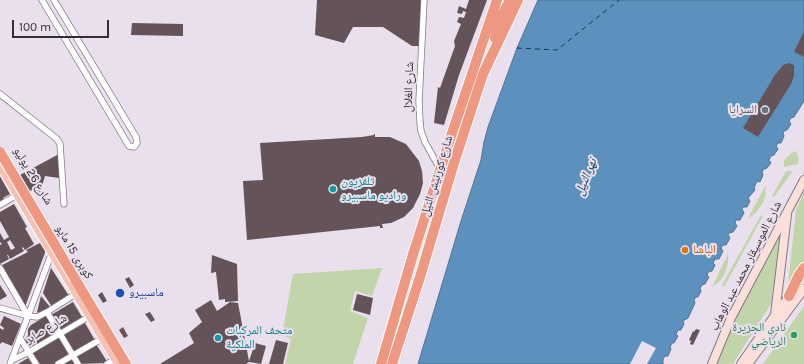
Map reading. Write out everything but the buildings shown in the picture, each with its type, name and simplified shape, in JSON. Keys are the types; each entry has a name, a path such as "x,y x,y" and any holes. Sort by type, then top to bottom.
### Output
{"highway":[{"name":"شارع كورنيش النيل","path":"381,364 412,258 497,0"},
{"path":"493,52 495,36 501,17 510,0"},
{"name":"شارع كورنيش النيل","path":"392,364 420,277 459,146 483,74 518,0"},
{"name":"كوبرى 15 مايو","path":"0,152 126,364"},
{"path":"789,296 804,268"}],"main road":[{"name":"شارع 26 يوليو","path":"0,145 132,364"},
{"name":"شارع 26 يوليو","path":"0,166 117,362"}],"street":[{"path":"42,0 129,146 134,148 137,143 136,137 54,0"},
{"name":"شارع الغلال","path":"424,0 419,101 420,131 431,155 441,170"},
{"path":"0,94 57,139 60,144 64,204"},
{"name":"شارع الموسيقار محمد عبد الوهاب","path":"712,364 731,318 804,180"},
{"path":"0,205 17,195"},
{"path":"775,315 788,208"},
{"path":"11,362 57,239"},
{"path":"0,268 28,316"},
{"path":"741,364 775,315 804,277"},
{"path":"748,364 804,289"},
{"path":"0,308 37,317 48,312 76,293"},
{"path":"48,312 78,364"},
{"name":"شارع صابر","path":"11,362 90,316"},
{"path":"20,338 36,364"},
{"path":"58,364 103,338"},
{"path":"108,364 117,362"}],"green space":[{"path":"794,151 797,153 799,161 798,164 784,167 784,160"},
{"path":"786,171 793,171 774,197 772,196"},
{"path":"766,185 765,197 762,204 755,214 748,218"},
{"path":"804,192 804,265 788,285 796,210"},
{"path":"761,215 763,216 724,287 722,285"},
{"path":"782,227 771,304 733,364 715,364 752,282"},
{"path":"728,254 728,263 725,273 720,281 712,287"},
{"path":"382,268 372,296 355,291 350,311 368,318 353,364 285,364 291,339 282,335 293,274"},
{"name":"نادي الجزيرة الرياضي","path":"804,306 804,364 763,364"}],"water":[{"name":"نهر النيل","path":"538,0 804,0 804,101 794,117 789,121 791,124 787,130 784,131 784,136 781,143 778,143 776,146 778,149 769,160 771,163 762,172 763,175 760,182 757,181 754,188 755,190 748,198 750,201 747,207 743,207 742,209 744,213 740,220 736,220 735,223 737,226 733,232 729,233 728,235 730,238 726,245 723,245 721,248 723,251 719,259 715,259 713,263 715,265 712,271 708,272 707,275 709,277 705,284 700,288 701,291 698,297 694,300 695,303 688,318 683,321 684,324 681,330 678,330 676,334 678,336 670,347 671,349 668,356 665,356 663,359 663,364 418,364 481,160 488,127 517,48"}],"pier":[{"path":"642,341 656,348 647,364 630,364"}],"ferry route":[{"path":"517,48 557,50 619,0"}],"place":[{"name":"السرايا","path":"765,110"},
{"name":"تلفزيون وراديو ماسبيرو","path":"333,189"},
{"name":"الباشا","path":"685,250"},
{"name":"ماسبيرو","path":"120,293"},
{"name":"نادي الجزيرة الرياضي","path":"794,335"},
{"name":"متحف المركبات الملكية","path":"218,338"}]}
